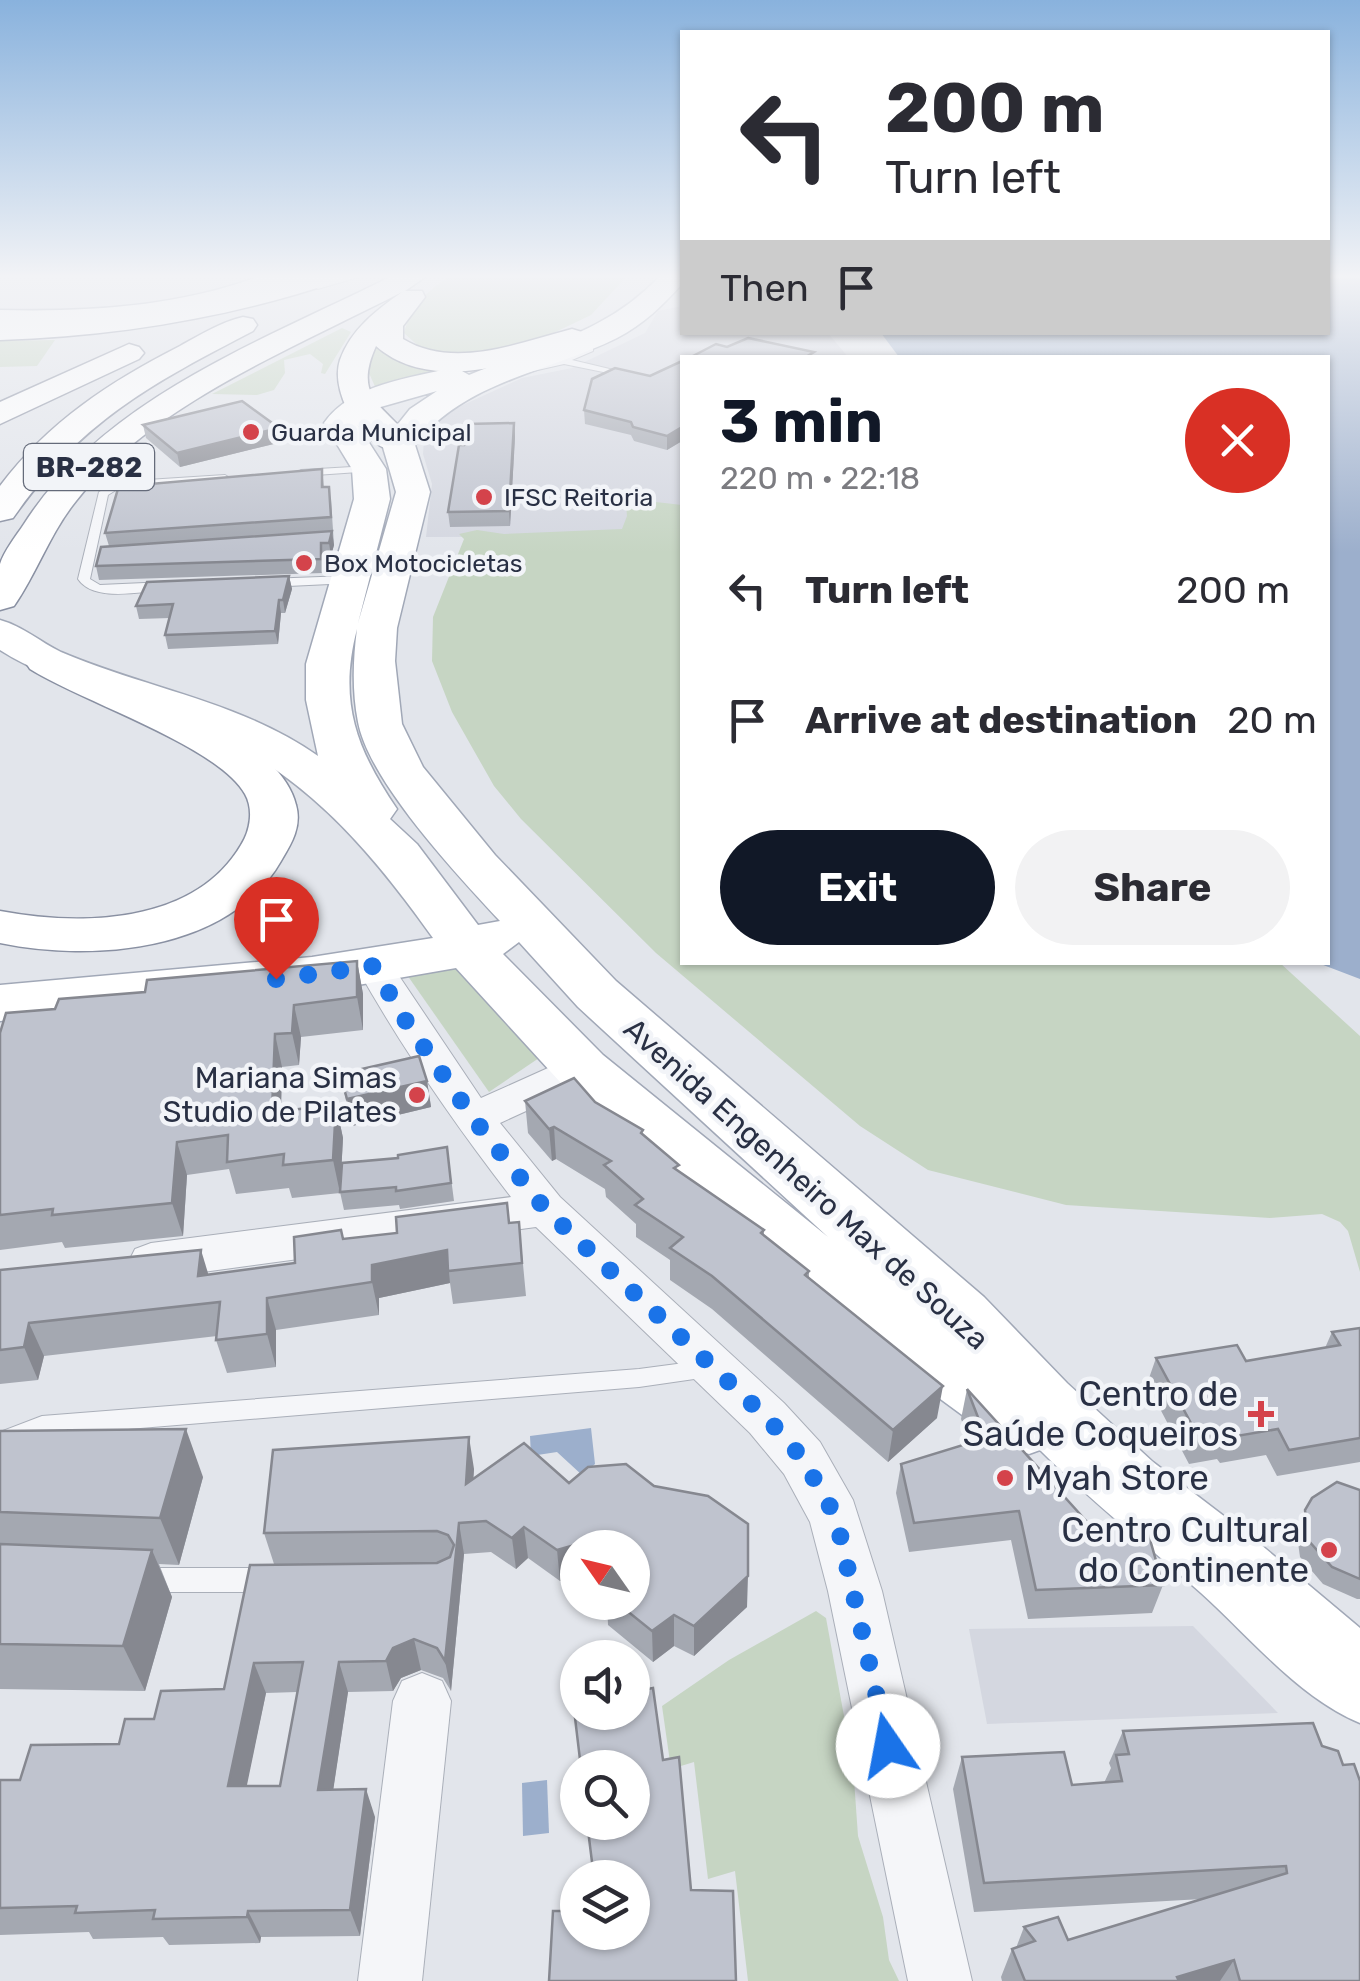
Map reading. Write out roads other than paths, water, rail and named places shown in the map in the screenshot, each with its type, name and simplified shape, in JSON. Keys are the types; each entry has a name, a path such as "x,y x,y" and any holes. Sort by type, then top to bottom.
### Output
{"main road":[{"path":"0,414 98,367"},
{"name":"BR-282","path":"0,510 27,470 64,431 105,398 157,367"},
{"name":"BR-282","path":"2,595 72,483 105,452 208,384 243,367"},
{"path":"352,367 359,403 398,444 407,428 428,408 521,367"},
{"path":"399,855 348,771 335,740 328,700 327,664 349,551 372,499 368,469 340,424 359,403 485,367"},
{"name":"Avenida Engenheiro Max de Souza","path":"398,444 413,492 378,628 374,660 380,724 402,771 527,924 696,1086 960,1316 1042,1405 1126,1486"},
{"path":"0,927 31,936 82,938 120,934 180,916 210,902 242,879 264,854 275,808 266,788 248,767 221,748 71,678 20,644"},
{"name":"Avenida Engenheiro Max de Souza","path":"20,644 205,714 279,749 337,794 399,855 452,928 582,1068 726,1194 976,1388 1126,1486 1226,1565 1360,1682"},
{"path":"452,928 477,866"},
{"path":"0,1003 240,983 374,966 452,928 527,924"}],"street":[{"path":"374,966 401,1014 473,1118 545,1209 767,1418 802,1458 836,1517 940,1981"},
{"path":"473,1118 582,1068"},
{"path":"116,1264 545,1209"},
{"path":"390,1981 422,1701"}],"lane":[{"path":"500,375 520,367"},
{"path":"603,367 614,373"},
{"path":"291,474 368,469"},
{"path":"176,586 88,586 84,579 107,489 233,478"},
{"path":"252,584 349,551"},
{"path":"89,554 108,553"},
{"path":"0,1442 42,1426 639,1378 712,1368"},
{"path":"110,1578 285,1580"}],"water":[{"path":"1330,367 1360,367 1360,979 1323,965 1330,965"},
{"path":"591,1428 595,1464 582,1475 557,1452 531,1456 530,1436"},
{"path":"547,1780 549,1833 523,1836 522,1783"}],"place":[{"name":"Guarda Municipal","path":"251,432"},
{"name":"IFSC Reitoria","path":"484,497"},
{"name":"Box Motocicletas","path":"304,563"},
{"name":"Mariana Simas Studio de Pilates","path":"417,1095"},
{"name":"Centro de Saúde Coqueiros","path":"1261,1414"},
{"name":"Myah Store","path":"1005,1478"},
{"name":"Centro Cultural do Continente","path":"1329,1550"}]}
